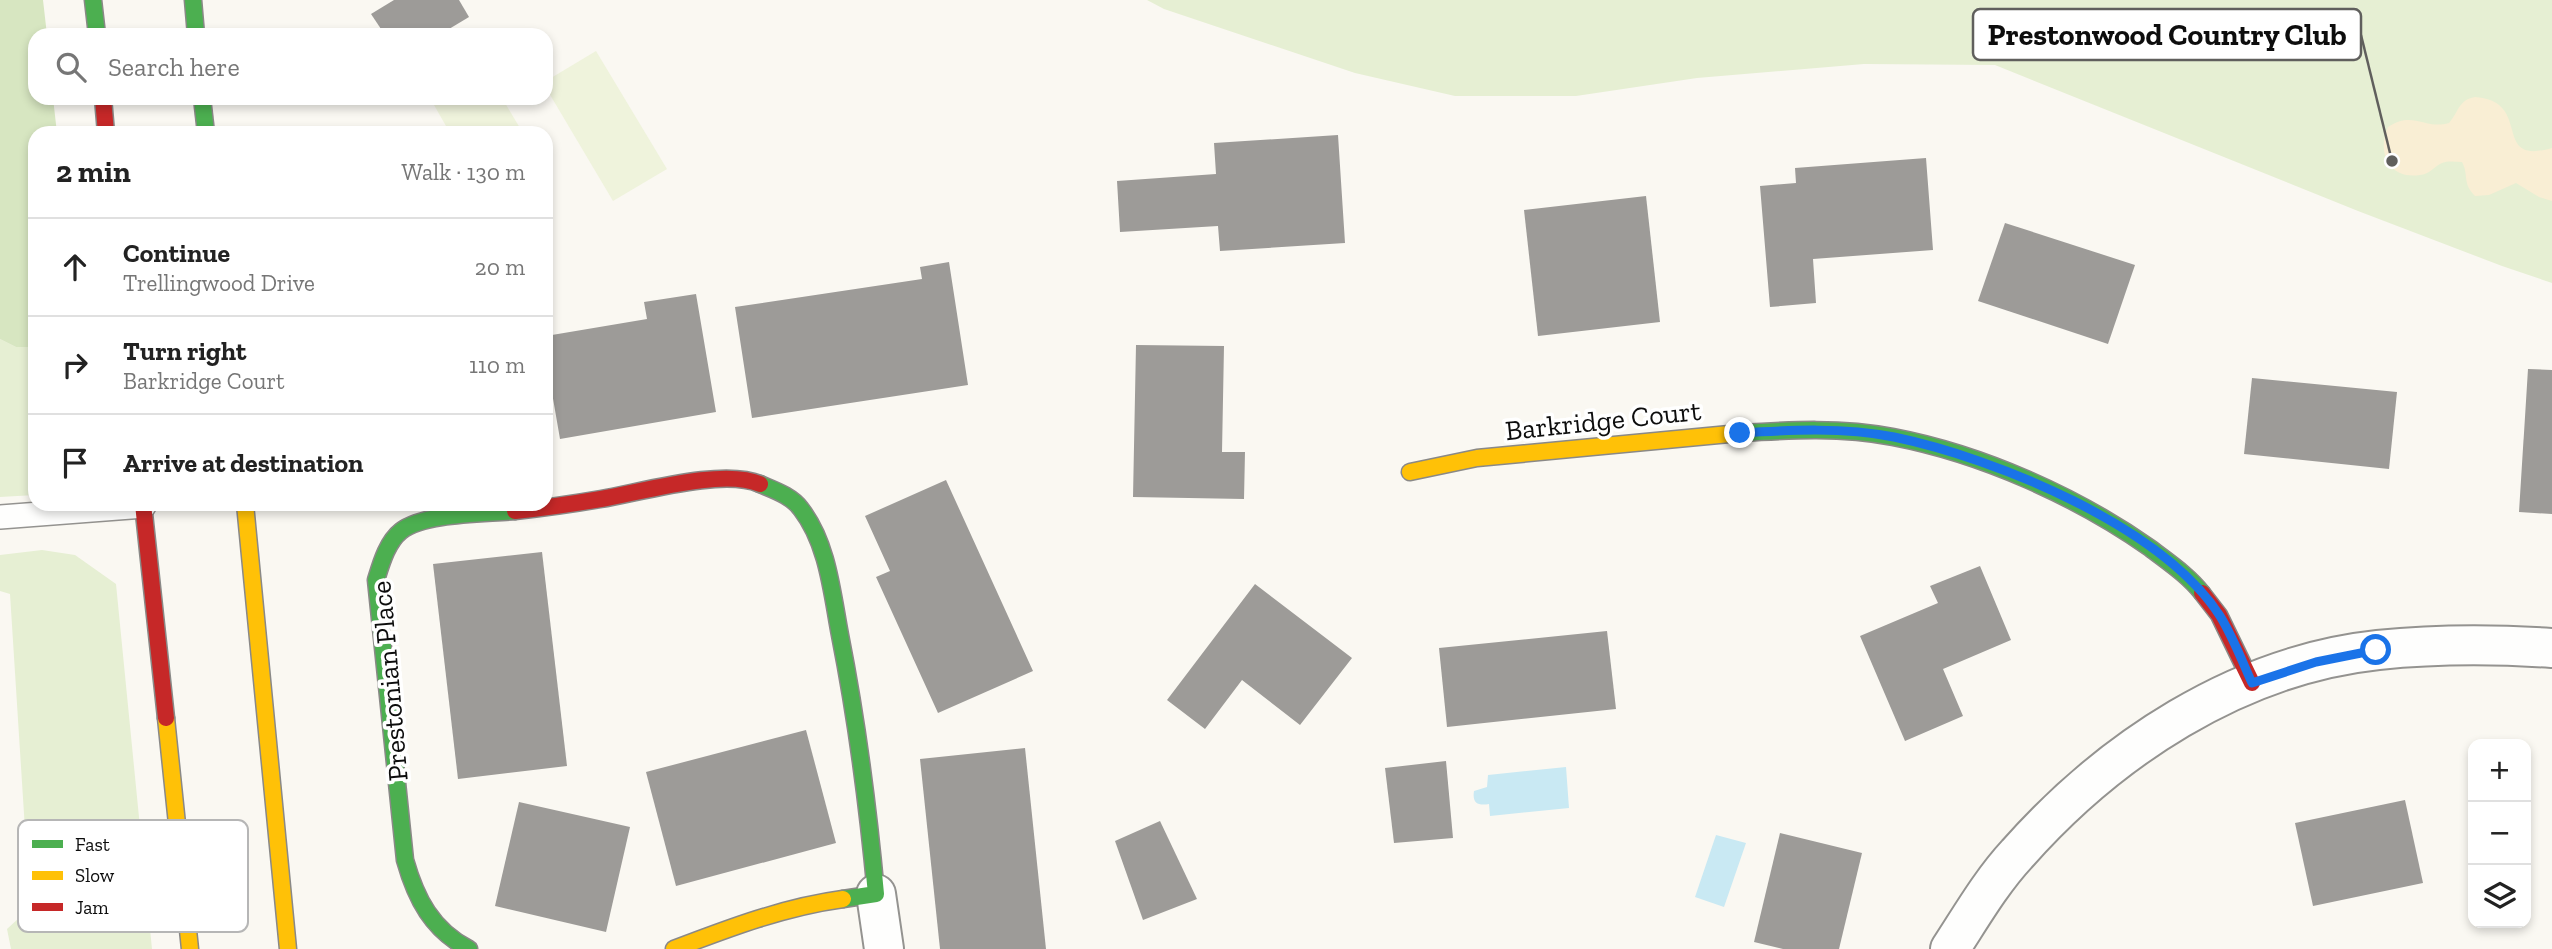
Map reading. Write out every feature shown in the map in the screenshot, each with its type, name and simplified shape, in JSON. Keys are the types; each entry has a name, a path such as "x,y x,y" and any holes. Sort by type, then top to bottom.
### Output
{"street":[{"path":"93,0 96,28"},
{"path":"192,0 195,28"},
{"path":"104,105 105,126"},
{"path":"203,105 205,126"},
{"name":"Barkridge Court","path":"1410,472 1476,458 1740,433 1820,429 1893,437 1972,459 2048,488 2113,523 2170,563 2196,586 2219,615 2252,683"},
{"name":"Prestonian Place","path":"553,507 717,478 751,480 781,493 800,507 816,536 827,566 857,721 884,949"},
{"path":"145,511 177,820"},
{"path":"245,511 288,949"},
{"name":"Prestonian Place","path":"469,949 429,920 413,891 405,860 376,580 382,559 400,531 423,520 512,511"},
{"path":"1950,949 2015,856 2059,809 2152,734 2201,706 2252,683 2316,662 2376,650 2496,645 2552,648"},
{"path":"674,949 743,923 814,903 876,894"}],"lane":[{"path":"0,517 72,511"}],"green space":[{"path":"0,0 43,0 46,28 28,28 28,105 54,105 56,126 28,126 28,347 16,347 0,339"},
{"path":"1147,0 2552,0 2552,283 2358,211 1995,65 1864,64 1697,78 1576,96 1455,96 1355,73 1164,9"},
{"path":"596,51 667,169 613,201 553,100 553,77"},
{"path":"434,105 506,105 519,126 446,126"},
{"path":"0,339 16,347 28,347 28,495 0,497"},
{"path":"42,550 75,555 116,584 139,820 24,820 10,594 0,591 0,555"},
{"path":"18,919 18,932 150,932 152,949 11,949 7,929"}],"sand":[{"path":"2475,97 2493,101 2503,109 2516,141 2522,148 2533,151 2552,148 2552,201 2539,197 2516,183 2489,195 2475,196 2468,187 2462,162 2445,162 2420,175 2401,173 2388,163 2384,146 2388,127 2405,120 2449,123 2465,101"}],"water":[{"path":"1566,767 1569,808 1490,816 1489,804 1475,801 1474,791 1487,787 1488,775"},
{"path":"1716,835 1746,843 1724,907 1695,897"}],"building":[{"path":"394,0 459,0 469,17 451,28 380,28 371,14"},
{"path":"1338,135 1345,243 1220,251 1218,226 1120,232 1117,181 1216,174 1214,143"},
{"path":"1926,158 1933,250 1813,259 1816,303 1770,307 1760,186 1796,183 1795,168"},
{"path":"1646,196 1660,322 1538,336 1524,210"},
{"path":"2005,223 2135,265 2108,344 1978,301"},
{"path":"949,262 968,385 752,418 735,307 922,279 920,267"},
{"path":"696,294 716,412 560,439 553,398 553,335 647,319 644,302"},
{"path":"1136,345 1224,346 1222,452 1245,452 1244,499 1133,497"},
{"path":"2528,369 2552,370 2552,514 2519,512"},
{"path":"2252,378 2397,392 2389,469 2244,454"},
{"path":"946,480 1033,671 938,713 876,577 890,571 865,516"},
{"path":"542,552 567,766 458,779 433,564"},
{"path":"1980,566 2011,640 1943,669 1963,716 1905,741 1860,636 1938,603 1930,586"},
{"path":"1255,584 1352,658 1300,725 1242,680 1205,729 1167,700"},
{"path":"1607,631 1616,709 1447,727 1439,648"},
{"path":"806,730 836,843 676,886 646,772"},
{"path":"1025,748 1046,949 940,949 920,759"},
{"path":"1446,761 1453,838 1394,843 1385,768"},
{"path":"2405,800 2423,883 2313,906 2295,823"},
{"path":"519,802 630,827 606,932 495,906"},
{"path":"1160,821 1197,899 1143,920 1115,841"},
{"path":"1780,833 1862,853 1839,949 1783,949 1754,942"}],"traffic: fast":[{"path":"93,0 96,28"},
{"path":"193,0 195,28"},
{"path":"203,105 205,126"},
{"path":"1740,433 1797,430 1855,432 1893,437 1960,454 2027,479 2091,511 2150,548 2202,593"},
{"path":"760,484 788,497 801,509 823,553 831,586 857,732 876,894 843,899"},
{"path":"469,949 445,933 427,912 414,888 405,860 376,580 392,541 411,525 439,518 515,511"}],"traffic: slow":[{"path":"1410,472 1477,458 1740,433"},
{"path":"246,511 288,949"},
{"path":"166,718 177,820"},
{"path":"674,949 778,913 843,899"},
{"path":"188,932 190,949"}],"traffic: jam":[{"path":"104,105 105,126"},
{"path":"553,506 704,480 744,480 760,484"},
{"path":"144,511 166,718"},
{"path":"2202,593 2219,615 2252,683"}],"place":[{"name":"Prestonwood Country Club","path":"2392,161"}],"route":[{"path":"1740,433 1820,429 1893,437 1972,459 2048,488 2113,523 2170,563 2196,586 2219,615 2252,683 2316,662 2376,650"}]}
